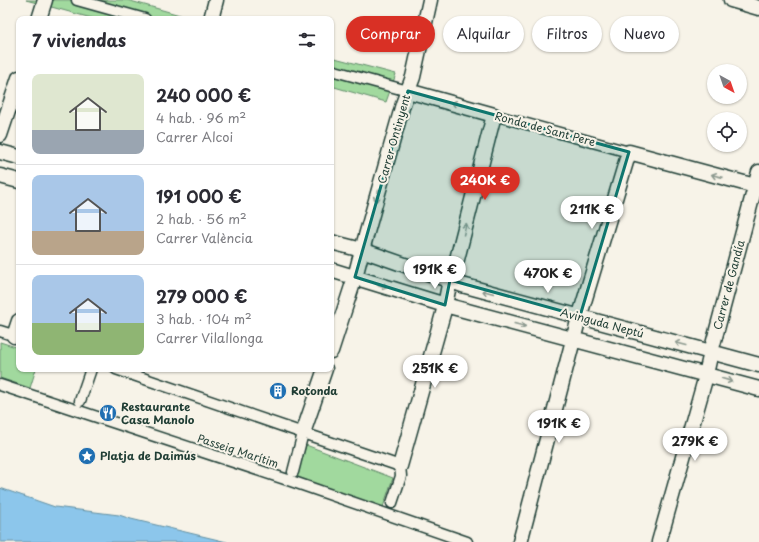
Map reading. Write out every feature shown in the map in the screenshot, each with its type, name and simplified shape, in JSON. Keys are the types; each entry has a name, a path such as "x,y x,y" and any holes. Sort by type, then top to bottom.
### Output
{"street":[{"path":"40,16 45,0"},
{"path":"77,0 133,16"},
{"path":"212,16 216,0"},
{"name":"Carrer Ontinyent","path":"334,342 355,278 403,104 413,77 430,0"},
{"path":"731,0 759,8"},
{"name":"Ronda de Sant Pere","path":"334,71 757,187"},
{"path":"0,135 16,87"},
{"path":"392,503 401,476 400,466 445,305 450,280 455,267 494,115"},
{"path":"0,152 16,156"},
{"path":"520,542 573,339 629,152"},
{"name":"Carrer de Gandía","path":"659,542 757,187 759,172"},
{"path":"0,176 16,181"},
{"name":"Avinguda Neptú","path":"334,243 362,250 462,285 759,365"},
{"path":"334,271 445,305 759,389"},
{"path":"0,331 16,336"},
{"path":"80,401 90,372"},
{"path":"125,372 400,466"},
{"path":"293,472 303,434 324,372"},
{"name":"Passeig Marítim","path":"0,385 467,542"}],"highlighted area":[{"path":"408,91 629,152 580,316 450,280 445,305 355,277"}],"green space":[{"path":"26,0 127,0 183,16 84,16"},
{"path":"334,58 396,74 386,102 334,87"},
{"path":"0,342 16,347 16,372 35,372 30,388 0,378"},
{"path":"306,445 393,478 383,507 296,479"}],"water":[{"path":"0,488 55,507 119,515 227,542 0,542"}],"place":[{"name":"Rotonda","path":"278,391"},
{"name":"Restaurante Casa Manolo","path":"108,413"},
{"name":"Platja de Daimús","path":"87,456"}]}
